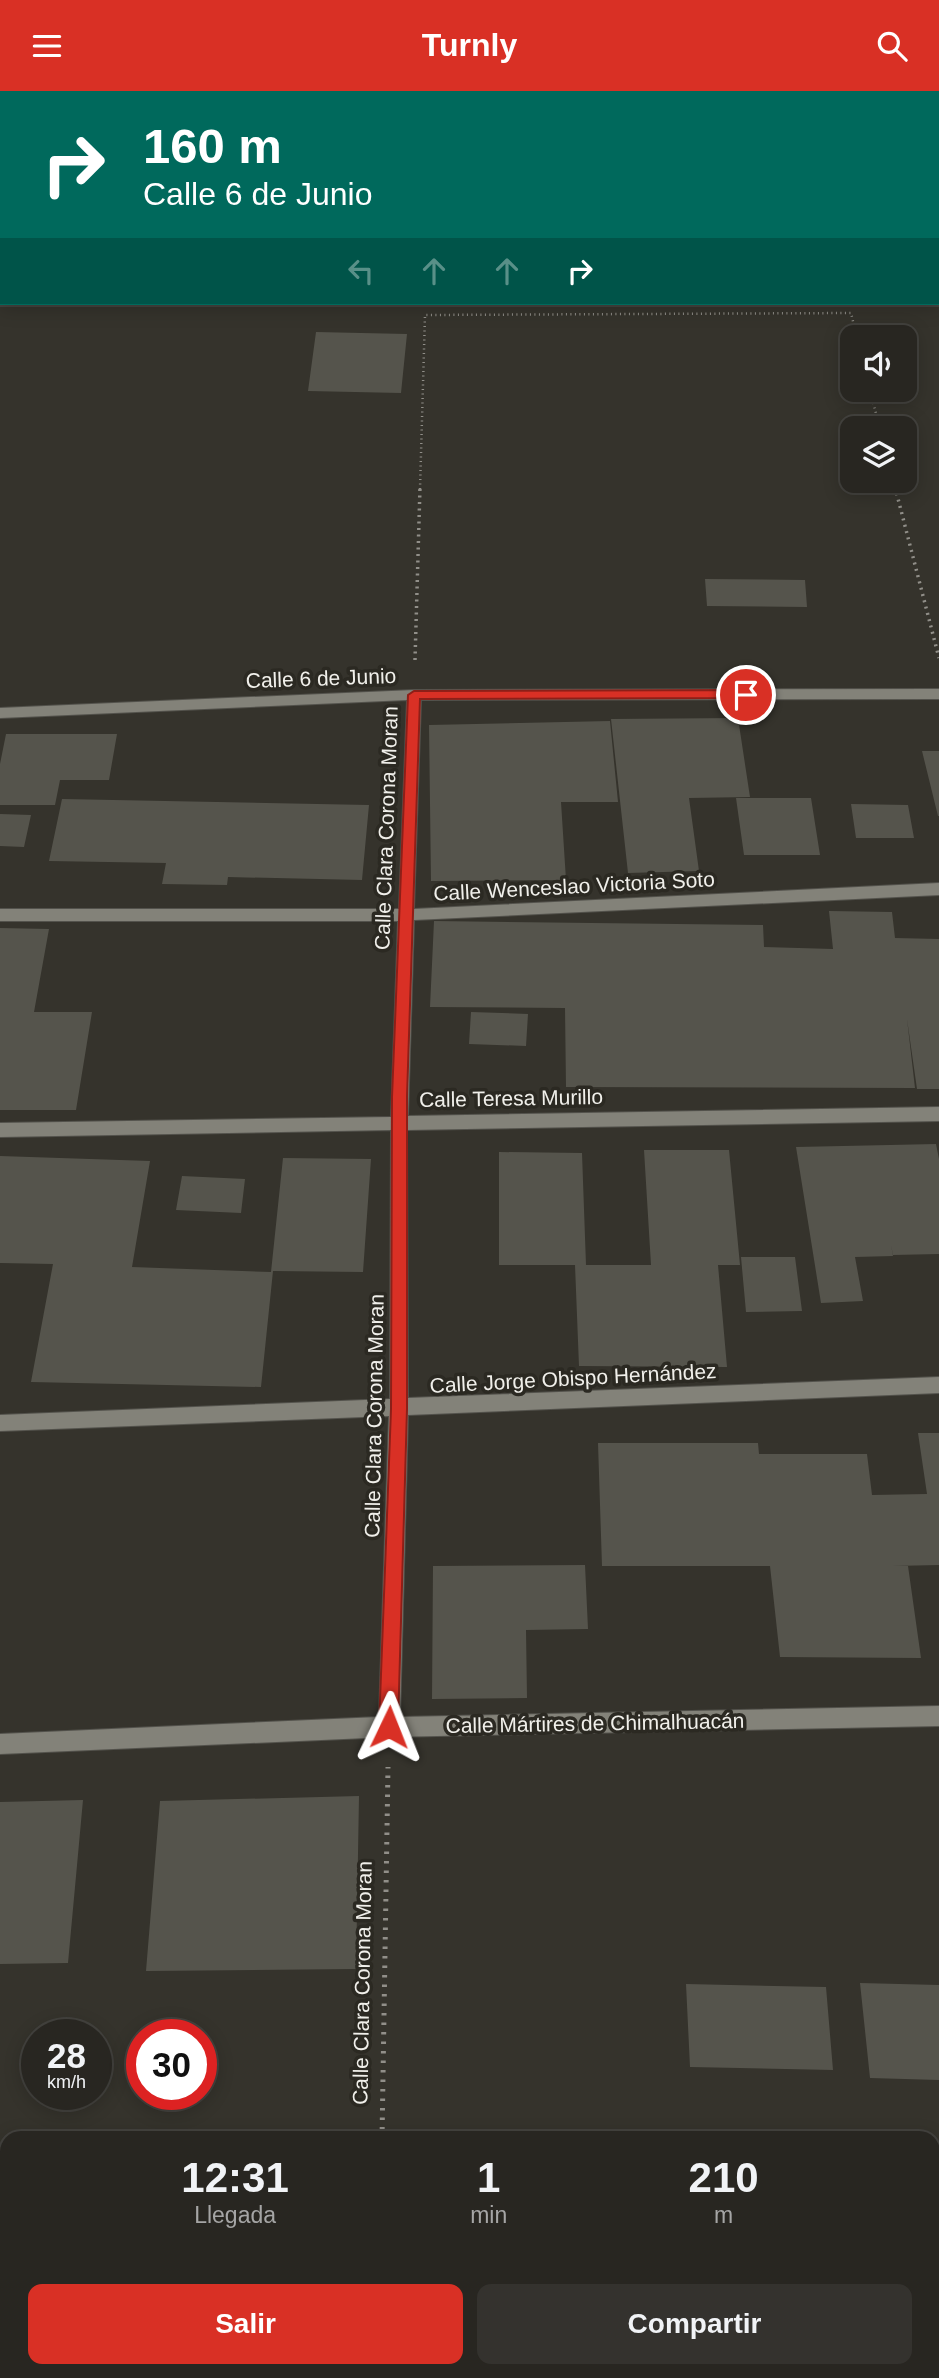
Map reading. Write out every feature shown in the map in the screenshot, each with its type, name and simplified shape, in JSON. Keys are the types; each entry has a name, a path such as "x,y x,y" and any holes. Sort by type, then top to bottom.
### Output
{"street":[{"name":"Calle 6 de Junio","path":"0,713 414,695 939,694"},
{"name":"Calle Clara Corona Moran","path":"389,1727 399,1409 399,1123 404,915 414,695"},
{"name":"Calle Wenceslao Victoria Soto","path":"0,915 404,915 939,889"},
{"name":"Calle Teresa Murillo","path":"0,1130 939,1114"},
{"name":"Calle Jorge Obispo Hernández","path":"0,1423 399,1409 939,1385"},
{"name":"Calle Mártires de Chimalhuacán","path":"0,1744 389,1727 939,1716"}],"path":[{"path":"414,695 425,315 851,313 854,325"},
{"path":"897,493 939,658"},
{"name":"Calle Clara Corona Moran","path":"382,2131 389,1727"}],"building":[{"path":"316,332 407,334 401,393 308,391"},
{"path":"705,579 805,580 807,607 707,606"},
{"path":"738,718 750,797 689,798 699,871 628,873 611,719"},
{"path":"610,721 618,802 561,802 566,880 431,881 429,725"},
{"path":"6,734 117,734 109,780 60,780 55,805 0,805 0,764"},
{"path":"922,751 939,751 939,816 938,816"},
{"path":"736,798 811,798 820,855 744,855"},
{"path":"62,799 369,805 362,880 228,877 227,885 162,884 166,863 49,861"},
{"path":"851,804 908,805 914,838 856,838"},
{"path":"0,814 31,815 24,847 0,846"},
{"path":"829,911 892,912 895,938 939,939 939,1089 917,1089 907,1019 915,1088 566,1087 565,1008 430,1007 434,921 763,925 764,947 833,949"},
{"path":"0,928 49,929 34,1012 92,1012 76,1110 0,1110"},
{"path":"471,1012 528,1014 526,1046 469,1044"},
{"path":"936,1144 939,1159 939,1254 893,1255 891,1245 893,1256 855,1257 863,1301 821,1303 796,1147"},
{"path":"644,1150 729,1150 740,1265 718,1265 727,1367 579,1366 575,1265 499,1265 499,1152 582,1153 586,1265 651,1265"},
{"path":"0,1156 150,1161 132,1267 271,1272 283,1158 371,1159 363,1272 273,1271 261,1387 31,1382 53,1264 0,1263"},
{"path":"182,1176 245,1179 241,1213 176,1210"},
{"path":"741,1257 795,1257 802,1311 746,1312"},
{"path":"918,1433 939,1433 939,1565 893,1566 908,1566 921,1658 780,1657 770,1566 602,1566 598,1443 758,1443 759,1454 867,1454 872,1495 927,1494"},
{"path":"585,1565 588,1629 526,1630 527,1698 432,1699 433,1566"},
{"path":"359,1796 356,1969 146,1971 160,1801"},
{"path":"83,1800 68,1963 0,1964 0,1802"},
{"path":"860,1983 939,1985 939,2080 870,2078"},
{"path":"686,1984 826,1987 833,2070 690,2067"}],"route":[{"path":"389,1727 399,1409 399,1097 414,695 746,695"}]}
